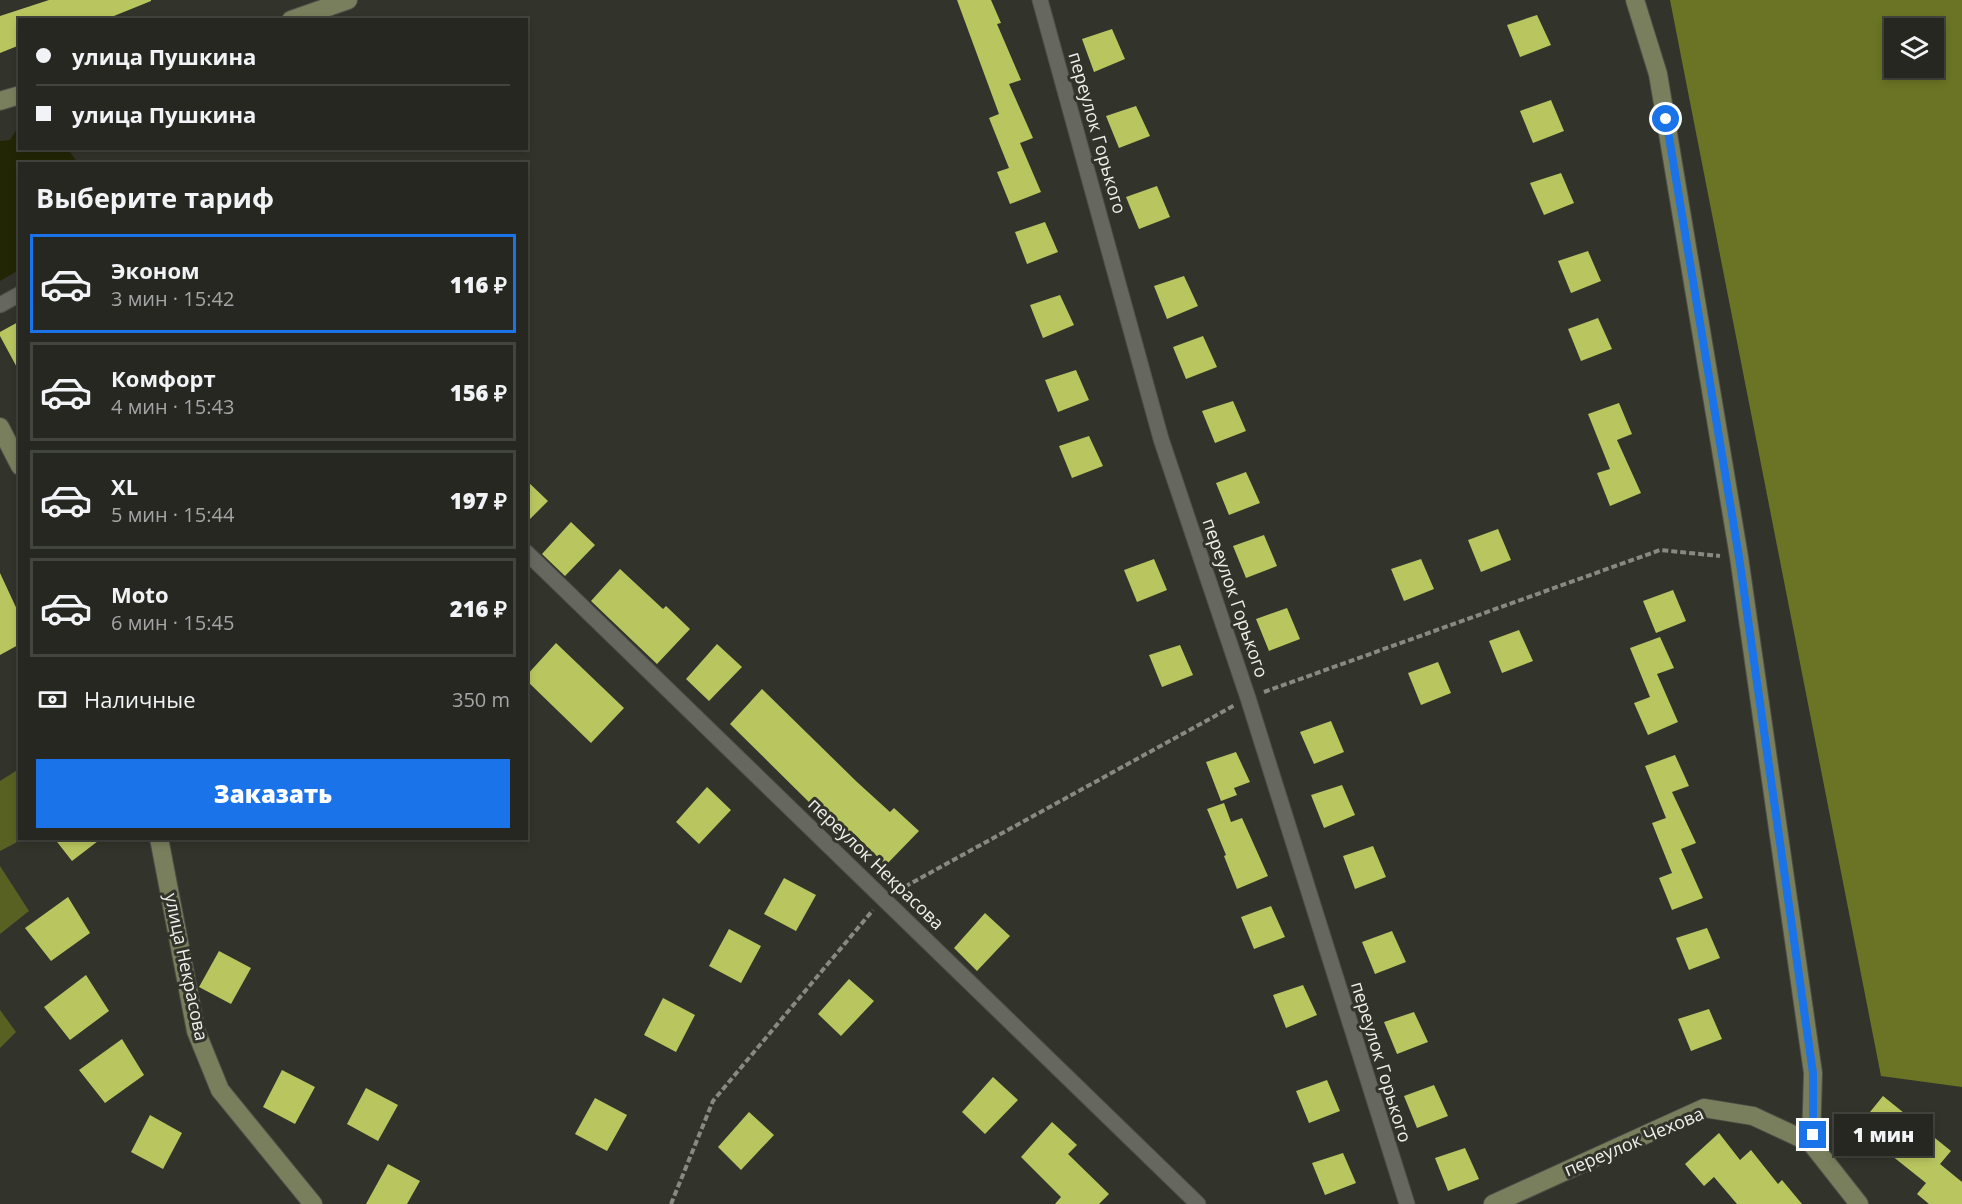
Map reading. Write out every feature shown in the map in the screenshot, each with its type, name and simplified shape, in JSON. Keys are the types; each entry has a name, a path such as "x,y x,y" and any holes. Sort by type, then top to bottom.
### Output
{"street":[{"path":"297,18 348,0"},
{"name":"переулок Горького","path":"1040,0 1161,439 1248,698 1407,1204"},
{"path":"1635,0 1658,74 1739,557 1813,1073 1811,1143 1859,1204"},
{"path":"0,101 18,96"},
{"path":"0,305 18,295"},
{"path":"0,427 18,462"},
{"name":"переулок Некрасова","path":"528,554 1198,1204"},
{"name":"улица Некрасова","path":"159,840 196,1030 220,1090 313,1204"},
{"name":"переулок Чехова","path":"1493,1204 1704,1108 1753,1116 1811,1143"}],"path":[{"path":"671,1204 713,1101 883,899 1248,698 1660,550 1739,557"}],"green space":[{"path":"1670,0 1962,0 1962,1087 1881,1076"},
{"path":"18,770 18,840 21,840 0,851 0,781"},
{"path":"0,866 29,911 0,934"},
{"path":"0,1010 16,1032 0,1048"}],"shaded area":[{"path":"17,129 18,150 69,150 77,162 18,162 18,271 0,281 0,141 10,140"}],"building":[{"path":"49,0 151,0 109,18 18,18 18,46 0,53 0,16"},
{"path":"957,0 991,0 1001,23 997,24 1021,80 1009,84 1033,138 1020,143 1041,192 1010,204 997,172 1009,168 989,118 999,114"},
{"path":"1537,15 1551,45 1520,57 1507,25"},
{"path":"1112,29 1125,59 1094,72 1082,39"},
{"path":"1551,100 1564,131 1533,143 1520,111"},
{"path":"1136,106 1150,136 1119,148 1106,116"},
{"path":"1561,173 1574,203 1544,215 1530,183"},
{"path":"1157,186 1170,217 1139,229 1126,197"},
{"path":"1045,222 1058,252 1027,264 1015,232"},
{"path":"1588,251 1601,281 1571,293 1558,261"},
{"path":"1184,276 1198,306 1167,319 1154,286"},
{"path":"1060,295 1074,325 1043,338 1030,305"},
{"path":"1598,318 1612,349 1581,361 1568,329"},
{"path":"18,322 18,369 0,336 0,332"},
{"path":"1203,336 1217,367 1186,379 1173,347"},
{"path":"1076,370 1089,400 1058,412 1045,380"},
{"path":"1233,401 1246,431 1215,443 1202,411"},
{"path":"1619,403 1632,434 1617,440 1641,493 1610,506 1597,473 1610,469 1588,414"},
{"path":"1089,436 1103,466 1072,478 1059,446"},
{"path":"1246,472 1260,503 1229,515 1216,483"},
{"path":"528,482 548,501 528,521"},
{"path":"571,522 595,545 565,576 542,554"},
{"path":"1498,529 1511,560 1481,572 1468,540"},
{"path":"1264,535 1277,566 1246,578 1233,546"},
{"path":"1154,559 1167,590 1137,602 1124,570"},
{"path":"1421,559 1434,589 1404,601 1391,569"},
{"path":"620,569 663,609 666,606 690,629 657,664 591,601"},
{"path":"0,573 18,612 18,645 0,655"},
{"path":"1673,590 1686,621 1656,633 1643,601"},
{"path":"1287,608 1300,639 1269,651 1256,619"},
{"path":"1519,630 1533,661 1502,673 1489,641"},
{"path":"1660,637 1674,668 1657,674 1678,722 1648,735 1634,703 1650,697 1630,648"},
{"path":"556,643 624,708 591,743 528,682 528,674"},
{"path":"717,644 742,667 709,701 686,679"},
{"path":"1180,645 1193,675 1162,687 1149,655"},
{"path":"1438,662 1451,693 1421,705 1408,673"},
{"path":"762,689 890,812 894,808 919,831 886,865 854,834 850,839 817,807 815,808 730,724"},
{"path":"1331,721 1344,752 1314,764 1300,732"},
{"path":"1236,752 1250,782 1234,788 1237,795 1221,801 1206,762"},
{"path":"1675,755 1689,786 1672,792 1696,843 1681,849 1703,898 1672,910 1659,878 1672,873 1652,823 1666,818 1645,766"},
{"path":"1342,785 1355,815 1324,828 1311,795"},
{"path":"707,787 731,810 699,844 676,822"},
{"path":"1224,803 1231,822 1242,818 1268,876 1237,889 1207,809"},
{"path":"56,840 99,840 72,861"},
{"path":"1373,846 1386,877 1355,889 1343,856"},
{"path":"784,878 816,895 796,931 764,914"},
{"path":"68,897 90,933 51,961 25,928"},
{"path":"1271,906 1285,937 1254,949 1241,917"},
{"path":"985,913 1010,936 977,971 954,948"},
{"path":"1707,928 1720,958 1689,970 1676,938"},
{"path":"729,929 761,946 741,983 709,966"},
{"path":"1392,931 1406,962 1375,974 1362,942"},
{"path":"219,951 251,968 231,1004 199,987"},
{"path":"86,975 109,1011 70,1040 44,1007"},
{"path":"849,979 874,1001 841,1036 818,1014"},
{"path":"1303,985 1317,1015 1286,1028 1273,995"},
{"path":"663,998 695,1015 676,1052 644,1035"},
{"path":"1709,1009 1722,1039 1691,1051 1678,1019"},
{"path":"1414,1012 1428,1042 1397,1054 1384,1022"},
{"path":"122,1039 144,1075 105,1103 79,1070"},
{"path":"282,1070 315,1087 295,1124 263,1107"},
{"path":"993,1077 1018,1100 985,1134 962,1112"},
{"path":"1327,1080 1340,1111 1309,1123 1296,1091"},
{"path":"1434,1085 1448,1116 1417,1128 1404,1096"},
{"path":"366,1088 398,1105 378,1141 347,1124"},
{"path":"1883,1096 1951,1151 1940,1164 1962,1182 1962,1204 1929,1204 1917,1194 1926,1183 1857,1128"},
{"path":"595,1098 627,1115 607,1151 575,1134"},
{"path":"749,1112 774,1135 741,1170 718,1147"},
{"path":"150,1115 182,1133 163,1169 131,1152"},
{"path":"1052,1122 1077,1145 1068,1154 1109,1194 1099,1204 1055,1204 1061,1197 1021,1157"},
{"path":"1719,1133 1740,1160 1751,1150 1778,1184 1782,1180 1802,1204 1737,1204 1714,1177 1704,1186 1685,1164"},
{"path":"1465,1148 1479,1179 1448,1191 1435,1158"},
{"path":"1343,1153 1356,1183 1325,1195 1312,1163"},
{"path":"388,1164 420,1181 407,1204 366,1204"}],"route":[{"path":"1666,119 1739,557 1813,1073 1813,1135"}]}
